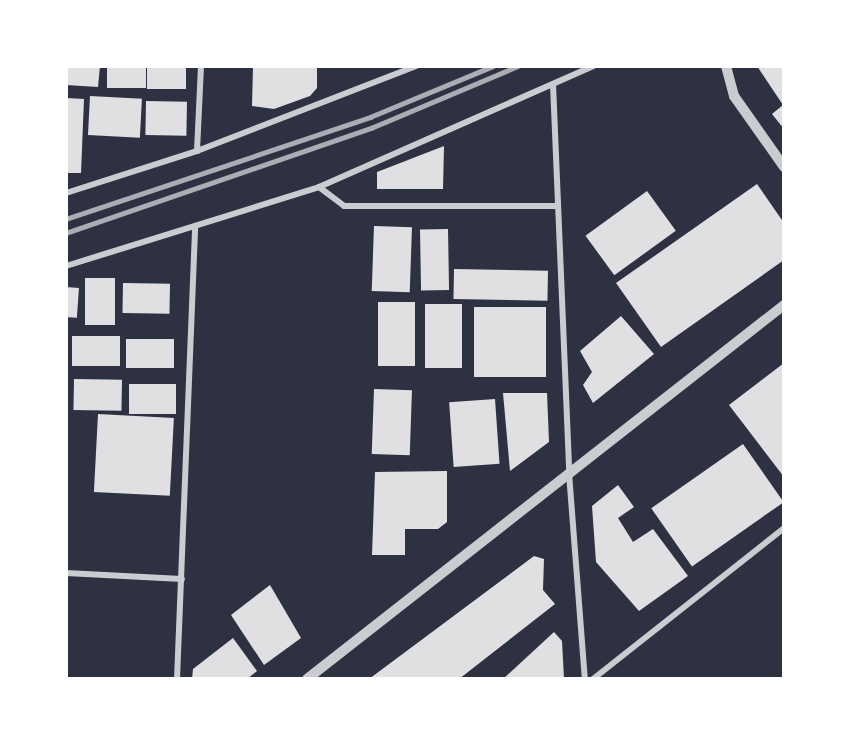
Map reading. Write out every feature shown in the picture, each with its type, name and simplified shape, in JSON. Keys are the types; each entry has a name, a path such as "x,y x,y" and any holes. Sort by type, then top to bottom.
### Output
{"street":[{"path":"197,151 201,66"},
{"path":"66,193 197,151 416,66"},
{"path":"66,266 319,187 593,66"},
{"path":"726,66 734,96 784,168"},
{"path":"553,84 569,473 585,679"},
{"path":"319,187 344,206 558,206"},
{"path":"177,679 195,226"},
{"path":"308,679 784,305"},
{"path":"593,679 784,528"},
{"path":"66,573 182,579"}],"building":[{"path":"66,66 100,66 98,87 66,85"},
{"path":"107,66 146,66 146,88 107,88"},
{"path":"147,66 186,66 186,89 147,89"},
{"path":"253,66 317,66 317,88 310,96 274,109 252,106"},
{"path":"757,66 784,66 784,129 772,114 783,105"},
{"path":"90,96 142,99 140,138 88,135"},
{"path":"66,98 84,99 81,173 66,173"},
{"path":"146,101 187,102 186,136 145,135"},
{"path":"444,146 443,189 377,189 377,172"},
{"path":"757,184 784,223 784,260 661,347 616,283"},
{"path":"647,191 676,231 614,275 586,236"},
{"path":"374,226 412,227 410,292 372,291"},
{"path":"420,229 448,229 449,290 421,290"},
{"path":"454,269 548,271 547,301 453,299"},
{"path":"85,278 115,278 115,325 85,325"},
{"path":"123,283 170,284 169,314 122,313"},
{"path":"66,287 79,288 77,318 66,317"},
{"path":"378,302 415,302 415,366 378,366"},
{"path":"425,304 462,304 462,368 425,368"},
{"path":"474,307 546,307 546,377 474,377"},
{"path":"621,316 654,354 593,403 583,385 592,372 580,351"},
{"path":"72,336 120,336 120,366 72,366"},
{"path":"126,339 174,339 174,368 126,368"},
{"path":"784,363 784,477 729,405"},
{"path":"74,379 122,380 121,411 73,410"},
{"path":"129,384 176,384 176,414 129,414"},
{"path":"374,389 412,390 410,455 372,454"},
{"path":"503,393 547,393 549,442 510,471"},
{"path":"495,399 500,464 454,467 449,402"},
{"path":"98,414 174,418 170,496 94,492"},
{"path":"743,444 784,502 692,566 651,508"},
{"path":"447,471 447,522 438,529 405,529 405,555 372,555 375,472"},
{"path":"618,485 634,507 618,518 633,542 653,529 688,576 639,611 596,562 592,506"},
{"path":"534,556 544,559 543,590 555,604 459,679 369,679"},
{"path":"270,585 301,638 264,665 231,615"},
{"path":"554,632 562,641 564,679 503,679"},
{"path":"233,638 257,671 247,679 192,679 193,669"}],"railway":[{"path":"66,219 370,117 493,66"},
{"path":"66,233 371,128 518,66"}]}
